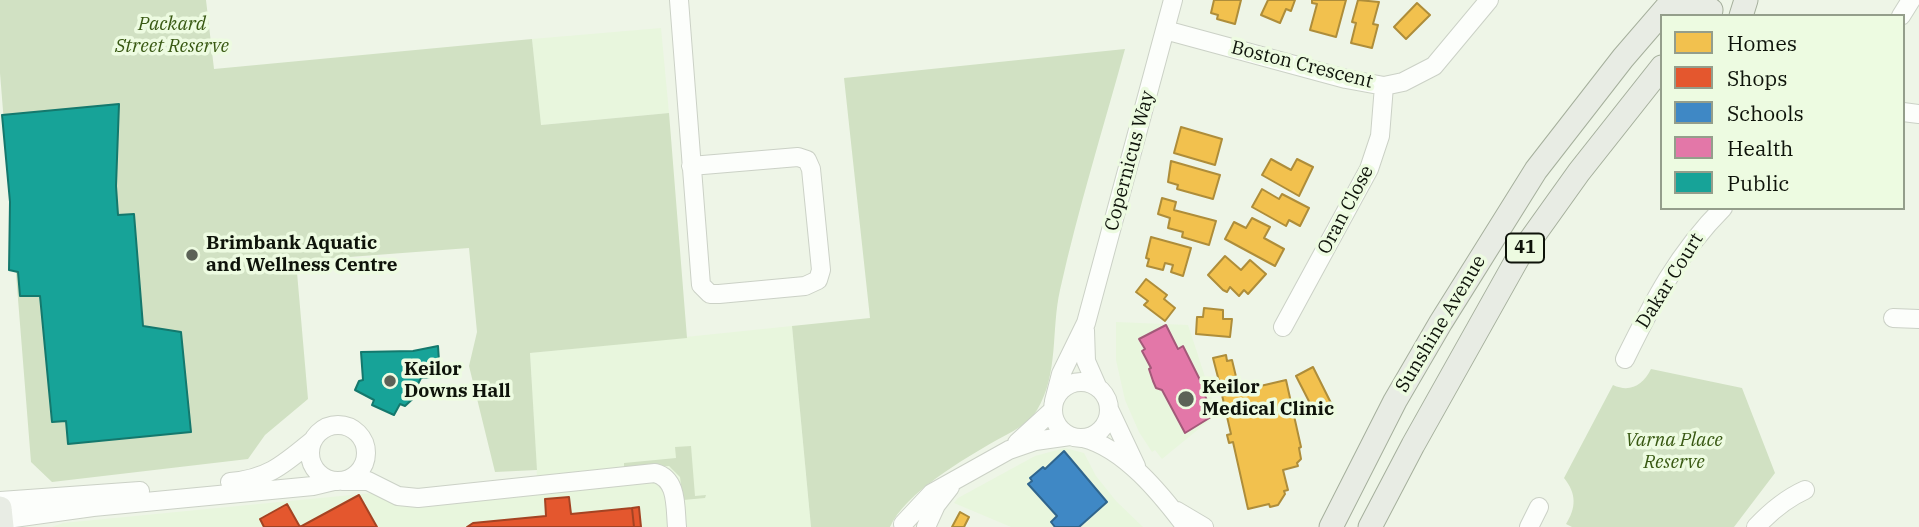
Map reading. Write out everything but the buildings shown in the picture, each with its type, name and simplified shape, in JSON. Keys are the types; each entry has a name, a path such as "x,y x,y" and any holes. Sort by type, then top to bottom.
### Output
{"main road":[{"name":"Sunshine Avenue","path":"1661,14 1673,0"},
{"path":"1678,14 1691,6 1704,6 1714,10"},
{"name":"Sunshine Avenue","path":"1331,527 1395,401 1508,213 1536,170 1584,107 1660,16"},
{"path":"1584,107 1623,75 1660,33"},
{"name":"Sunshine Avenue","path":"1370,527 1519,256 1660,69"},
{"path":"1508,213 1524,215 1541,208 1573,161 1627,110"}],"street":[{"path":"679,0 688,91 687,127 701,285 710,294 719,294 805,286 818,280 821,270 811,169 807,160 798,157 691,166"},
{"name":"Copernicus Way","path":"1053,406 1061,374 1086,323 1173,0"},
{"name":"Boston Crescent","path":"1165,30 1346,79 1384,86 1403,82 1434,66 1489,0"},
{"name":"Oran Close","path":"1283,327 1369,169 1380,136 1384,86"},
{"name":"Dakar Court","path":"1625,359 1655,298 1676,264 1702,229 1721,210"},
{"path":"1893,318 1919,319"},
{"name":"Copernicus Way","path":"1086,323 1086,361 1097,386"},
{"path":"901,525 926,497 1009,450 1035,441 1099,432 1108,418 1108,400 1097,386 1085,381 1072,382 1060,389 1053,406 1009,450"},
{"path":"1053,406 1056,423 1076,437 1111,448 1139,473 1186,527"},
{"path":"1109,409 1139,473"},
{"path":"1,515 47,499 251,480 282,466 322,430 342,425 355,430 373,461 403,495"},
{"path":"312,441 311,463 320,475 338,481 368,481 392,494 418,498 655,474 664,476 672,487 677,527"},
{"path":"1,515 313,486 338,481 357,474 362,467 366,450 364,442"},
{"path":"901,525 912,521 925,527 936,505 961,477"},
{"path":"1756,527 1770,512 1805,490"},
{"path":"1171,507 1204,527"},
{"path":"1529,527 1539,507"}],"shaded area":[{"path":"661,28 669,113 540,125 532,39"},
{"path":"1116,322 1188,325 1217,414 1162,459 1155,450 1152,452 1139,432 1125,400 1116,360"},
{"path":"792,326 811,527 52,527 63,523 537,477 530,353"},
{"path":"1065,448 1084,453 1096,476 1116,501 1143,527 1011,527 954,503 958,498 1035,456"}],"green space":[{"name":"Brimbank Aquatic and Wellness Centre","path":"0,0 206,0 214,69 532,39 541,125 669,113 687,338 530,353 537,470 495,472 469,366 477,332 469,248 296,261 308,399 265,435 248,459 52,482 31,462 0,73"},
{"path":"1125,49 1067,260 1057,305 1049,382 1037,410 1019,428 936,478 908,502 890,527 811,527 792,326 870,318 844,78"},
{"name":"Varna Place Reserve","path":"1651,369 1742,388 1775,473 1734,527 1572,527 1566,524 1574,501 1564,478 1613,385 1625,388 1635,386"},
{"path":"691,446 695,496 706,495 705,498 683,500 680,477 669,466 624,469 624,463 676,458 675,447"}],"place":[{"name":"Brimbank Aquatic and Wellness Centre","path":"192,255"},
{"name":"Keilor Downs Hall","path":"390,381"},
{"name":"Keilor Medical Clinic","path":"1186,399"}],"park label":[{"name":"Packard Street Reserve","path":"172,36"}]}
